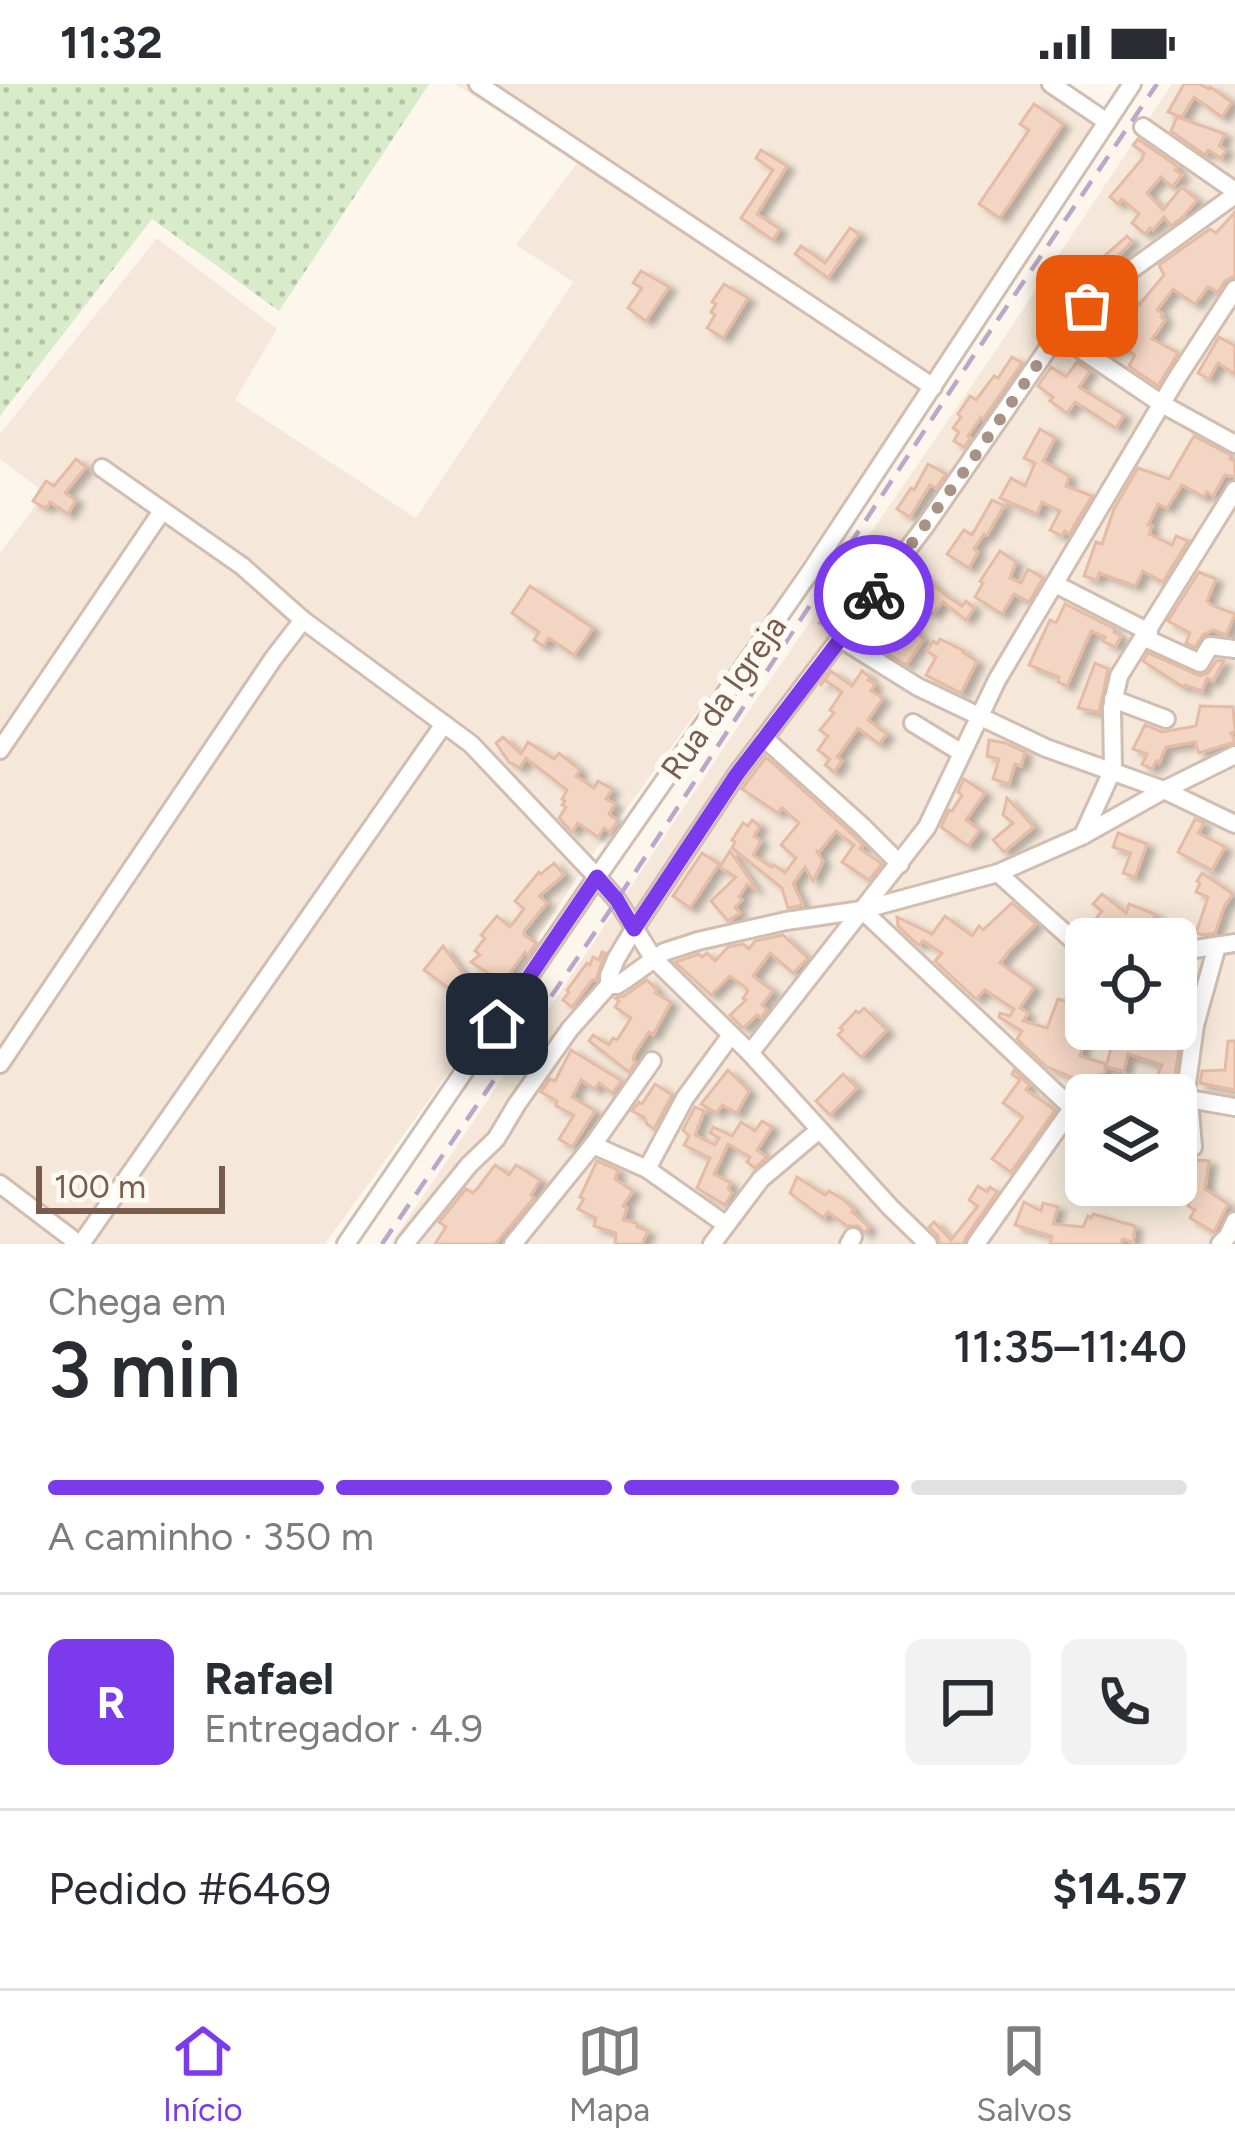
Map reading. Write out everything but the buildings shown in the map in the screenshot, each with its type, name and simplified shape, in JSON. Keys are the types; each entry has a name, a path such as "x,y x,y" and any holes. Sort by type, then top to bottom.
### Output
{"street":[{"path":"478,84 933,387"},
{"path":"1051,84 1107,122"},
{"name":"Rua da Igreja","path":"346,1244 810,572 1132,84"},
{"path":"406,1244 496,1139 536,1075 609,985 616,959 681,856 949,494 1058,334 1117,280 1235,193 1143,127"},
{"path":"751,1053 927,827 980,716 1055,584 1235,289"},
{"path":"1058,334 1162,404 1235,444"},
{"path":"102,468 242,566 303,620 471,744 602,870 653,958 751,1053 928,1244"},
{"path":"1082,836 1113,769 1113,699 1119,676 1235,490"},
{"path":"0,751 162,512"},
{"path":"1055,584 1200,663 1210,646 1235,649"},
{"path":"0,1064 303,620"},
{"path":"841,639 918,687 1046,748 1113,769 1235,824"},
{"path":"1113,699 1166,719"},
{"path":"913,723 962,753"},
{"path":"1,1186 80,1244 445,724"},
{"path":"764,738 900,864"},
{"path":"609,985 617,985 653,958 698,941 786,920 862,910 998,873 1082,836 1235,755"},
{"path":"998,873 1065,933"},
{"path":"862,910 1065,1101"},
{"path":"1197,1020 1226,944"},
{"path":"647,1169 685,1098 731,1035"},
{"path":"513,1244 593,1145 652,1060"},
{"path":"1197,1100 1235,1107"},
{"path":"976,1244 1065,1116"},
{"path":"712,1244 760,1179 819,1130"},
{"path":"593,1145 647,1169 725,1224"}],"shaded area":[{"path":"455,84 1043,84 1101,123 749,641 588,861 461,1055 325,1244 0,1244 0,553 45,493 0,459 0,434 157,238 277,329 235,400 416,518 573,282 516,245 578,162"},
{"path":"1172,84 1235,84 1235,1244 391,1244"}],"green space":[{"path":"0,84 429,84 279,311 152,219 0,416"}],"railway":[{"path":"382,1244 617,900 1157,84"}],"way so far":[{"path":"874,595 1058,334 1087,306"}],"route":[{"path":"497,1024 597,877 634,929 737,774 874,595"}]}
